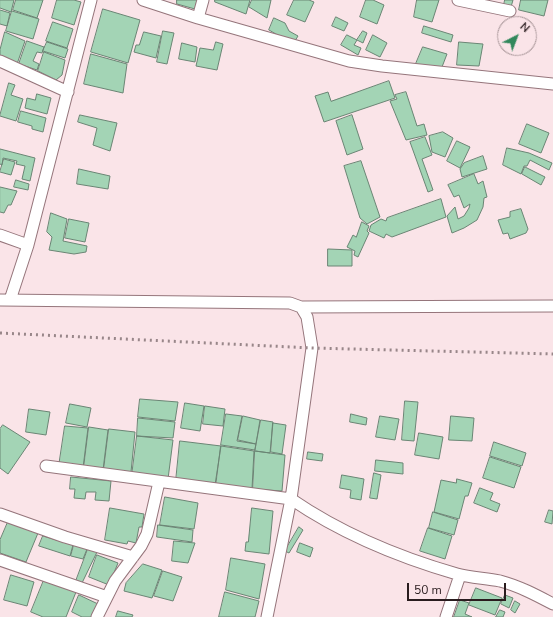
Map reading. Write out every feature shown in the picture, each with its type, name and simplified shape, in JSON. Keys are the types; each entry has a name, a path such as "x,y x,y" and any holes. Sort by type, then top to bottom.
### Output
{"street":[{"path":"91,0 28,245 5,300 290,304 301,307 553,306"},
{"path":"143,0 198,18 338,58 365,64 553,84"},
{"path":"198,18 203,0"},
{"path":"458,0 510,11"},
{"path":"0,61 68,92"},
{"path":"0,235 28,245"},
{"path":"267,617 291,499 312,348 307,317 301,307"},
{"path":"46,466 291,499 325,521 362,540 416,562 460,575 499,581 523,589 553,604"},
{"path":"97,617 115,581 141,546 147,534 159,482"},
{"path":"0,514 64,537 133,557"},
{"path":"0,560 108,597"},
{"path":"446,617 460,575"}],"building":[{"path":"0,0 14,0 11,12 0,8"},
{"path":"16,0 43,0 37,18 13,10"},
{"path":"57,0 74,0 81,2 74,25 52,18"},
{"path":"177,0 197,0 195,9 177,4"},
{"path":"215,0 250,0 246,14 215,2"},
{"path":"252,0 271,0 267,18 249,7"},
{"path":"294,0 309,0 314,2 305,22 287,15"},
{"path":"366,0 373,0 384,5 377,24 360,17"},
{"path":"417,0 439,0 432,22 414,17"},
{"path":"505,0 513,0 511,7 504,5"},
{"path":"521,0 548,0 544,16 519,10"},
{"path":"103,9 140,20 128,63 91,52"},
{"path":"0,10 10,13 7,26 0,24"},
{"path":"12,11 39,19 33,39 6,31"},
{"path":"336,17 348,23 344,31 332,26"},
{"path":"274,18 285,23 289,31 298,36 293,44 269,30"},
{"path":"53,22 73,29 67,48 46,41"},
{"path":"424,26 453,35 451,42 422,33"},
{"path":"163,31 174,33 167,64 157,62"},
{"path":"363,31 367,33 363,43 357,40"},
{"path":"5,32 25,41 16,67 0,58 0,50"},
{"path":"144,32 161,36 156,58 134,52 136,45 139,45"},
{"path":"347,35 357,40 354,45 361,48 358,55 341,45"},
{"path":"373,35 387,43 380,57 366,50"},
{"path":"27,41 44,47 42,53 37,52 33,61 39,64 37,70 19,64"},
{"path":"47,42 68,49 65,58 43,51"},
{"path":"216,42 223,44 217,70 196,66 200,48 213,50"},
{"path":"459,42 483,44 479,66 457,65"},
{"path":"182,43 197,47 195,62 179,59"},
{"path":"423,47 447,54 442,67 415,66"},
{"path":"44,52 65,60 62,75 56,80 38,71"},
{"path":"91,54 127,64 123,93 84,84"},
{"path":"389,81 395,98 324,122 315,96 328,92 331,101"},
{"path":"9,83 15,85 11,95 23,99 16,121 0,116"},
{"path":"406,92 417,126 424,124 427,135 406,140 390,101 397,99 395,95"},
{"path":"37,94 51,98 47,114 25,108 27,98 35,100"},
{"path":"21,111 46,118 43,132 32,129 32,126 18,122"},
{"path":"80,115 117,123 110,151 93,145 97,128 78,122"},
{"path":"352,115 363,149 347,155 336,121"},
{"path":"527,124 549,133 541,153 519,144"},
{"path":"443,132 453,138 445,157 432,152 429,136"},
{"path":"425,137 432,155 422,159 433,190 428,192 410,142"},
{"path":"457,141 470,147 460,168 447,161"},
{"path":"507,148 529,153 552,163 549,170 530,160 527,166 524,166 521,174 503,165"},
{"path":"0,149 35,158 30,181 22,179 25,166 16,164 17,161 3,158 2,165 0,164"},
{"path":"483,156 487,169 462,177 460,169 464,163"},
{"path":"4,159 15,162 11,175 0,172"},
{"path":"361,161 380,217 367,224 360,218 344,166"},
{"path":"525,167 545,177 541,185 522,174"},
{"path":"79,169 110,176 108,189 77,184"},
{"path":"474,174 478,184 483,181 487,197 484,198 483,207 477,220 452,233 447,216 455,207 458,219 464,216 470,204 464,208 459,195 454,197 448,185"},
{"path":"16,180 29,184 28,190 14,187"},
{"path":"0,187 17,191 11,205 8,205 4,213 0,212"},
{"path":"441,199 446,217 392,237 386,234 384,238 369,231 371,225 381,219 386,221 387,218"},
{"path":"521,209 528,229 526,233 510,239 508,233 503,234 498,220 510,217 510,212"},
{"path":"51,213 67,219 63,241 87,246 86,252 74,254 49,250 52,237 47,232"},
{"path":"69,219 89,223 85,242 65,238"},
{"path":"362,222 369,226 367,231 369,233 358,257 354,255 355,251 347,247 353,235 356,237"},
{"path":"328,249 352,250 352,266 328,266"},
{"path":"140,399 178,402 175,421 138,417"},
{"path":"405,401 418,402 414,441 402,440"},
{"path":"185,403 204,406 200,431 181,428"},
{"path":"70,404 91,408 87,427 66,423"},
{"path":"205,406 225,409 223,426 203,424"},
{"path":"29,409 50,412 46,435 26,432"},
{"path":"226,414 242,416 237,441 256,444 255,450 221,445"},
{"path":"351,414 367,418 366,425 350,422"},
{"path":"243,416 260,420 256,444 238,440"},
{"path":"380,416 399,419 395,440 376,437"},
{"path":"451,416 474,418 472,441 449,440"},
{"path":"138,418 175,422 173,438 137,436"},
{"path":"261,420 273,422 270,453 255,451"},
{"path":"273,423 286,425 282,454 271,452"},
{"path":"3,425 30,442 8,474 0,468 0,429"},
{"path":"65,426 88,428 83,468 59,466"},
{"path":"89,427 108,430 103,470 84,467"},
{"path":"109,429 135,432 131,472 104,469"},
{"path":"419,433 443,437 439,459 415,455"},
{"path":"137,436 173,440 168,479 132,475"},
{"path":"180,441 221,446 215,485 176,481"},
{"path":"494,442 526,453 522,466 490,456"},
{"path":"221,446 254,451 252,489 216,486"},
{"path":"255,451 285,455 282,491 253,489"},
{"path":"308,452 323,454 322,461 307,459"},
{"path":"490,457 521,467 514,488 483,478"},
{"path":"376,460 403,463 403,474 375,471"},
{"path":"374,473 381,475 377,499 370,498"},
{"path":"342,475 364,479 361,500 350,498 351,490 340,488"},
{"path":"71,477 111,481 109,501 95,500 96,492 86,492 85,499 74,498 75,489 70,489"},
{"path":"457,479 472,483 468,496 465,496 459,519 434,512 441,480 456,483"},
{"path":"480,488 493,493 490,500 500,504 497,512 474,503"},
{"path":"165,497 198,503 194,529 160,525"},
{"path":"110,508 144,514 142,527 139,527 136,543 128,541 127,544 105,540"},
{"path":"252,508 273,511 269,554 245,551 246,542 248,542"},
{"path":"549,510 553,511 552,524 545,522"},
{"path":"433,512 458,520 454,535 429,528"},
{"path":"8,522 38,533 26,562 0,553 0,540"},
{"path":"158,525 193,530 192,542 157,537"},
{"path":"299,527 303,530 289,553 285,551"},
{"path":"428,528 452,536 445,559 420,551"},
{"path":"43,536 73,545 70,556 39,546"},
{"path":"174,541 195,543 188,563 172,561"},
{"path":"300,543 313,548 310,557 297,552"},
{"path":"74,545 87,549 83,559 71,556"},
{"path":"88,549 97,552 82,583 76,581"},
{"path":"97,555 118,563 109,585 89,577"},
{"path":"231,558 265,564 259,599 226,590"},
{"path":"143,564 162,570 152,598 124,591 126,583"},
{"path":"163,571 182,577 173,601 154,596"},
{"path":"11,575 34,582 27,606 4,600"},
{"path":"44,580 76,592 66,617 43,617 31,612"},
{"path":"476,588 502,598 495,615 469,605"},
{"path":"225,592 259,601 255,617 219,617"},
{"path":"79,595 98,604 93,617 82,617 72,612"},
{"path":"505,595 513,598 509,608 501,604"},
{"path":"460,600 469,603 465,614 472,617 454,617"},
{"path":"515,601 520,604 515,613 511,610"},
{"path":"500,610 505,612 503,617 496,617"},
{"path":"118,611 133,615 132,617 116,617"}],"railway":[{"path":"0,333 312,348 553,354"}]}
